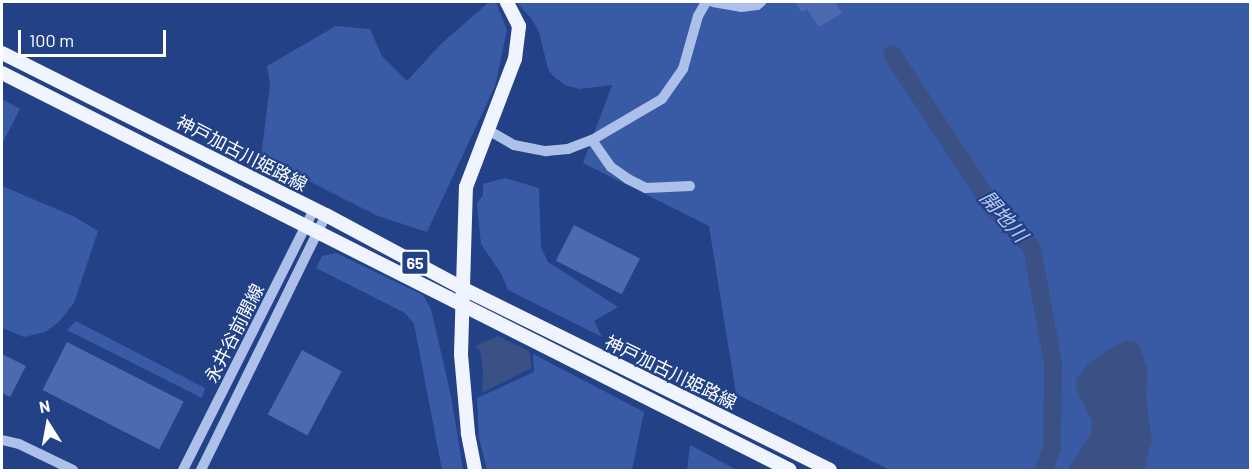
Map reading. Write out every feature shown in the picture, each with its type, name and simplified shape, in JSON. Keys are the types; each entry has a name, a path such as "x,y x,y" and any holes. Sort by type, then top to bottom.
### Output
{"main road":[{"path":"476,471 468,433 461,354 466,187 515,59 519,26 507,2"},
{"name":"神戸加古川姫路線","path":"2,53 320,213 464,289 830,471"},
{"name":"神戸加古川姫路線","path":"2,73 790,471"}],"street":[{"path":"488,130 514,145 546,151 568,149 592,140 662,99 683,69 698,16 706,2"},
{"path":"713,2 741,7 757,5 761,2"},
{"path":"592,140 611,167 646,188 690,186"},
{"name":"永井谷前開線","path":"183,471 320,213"},
{"name":"永井谷前開線","path":"201,471 312,229"},
{"path":"2,440 20,444 74,471"}],"shaded area":[{"path":"489,2 496,2 507,30 495,86 427,232 378,216 261,157 270,85 267,66 336,26 370,29 382,56 407,81 441,44"},
{"path":"516,2 1250,2 1250,470 890,470 736,394 709,226 583,163 612,85 580,89 565,85 553,76 548,69 539,32 531,18"},
{"path":"2,99 20,109 2,144"},
{"path":"505,178 539,188 541,247 548,262 618,307 594,321 602,337 508,290 502,275 481,244 477,203 483,195 483,184"},
{"path":"2,186 73,216 98,231 74,303 58,323 45,332 24,337 2,328"},
{"path":"336,253 423,295 431,309 451,396 463,470 442,470 414,324 405,313 316,268 322,256"},
{"path":"76,321 205,388 202,398 67,330"},
{"path":"498,336 529,351 532,368 482,393 483,370 480,351 475,346"},
{"path":"1134,341 1140,346 1147,368 1146,398 1152,440 1144,470 1067,470 1091,434 1092,422 1076,388 1076,379 1090,362 1114,346"},
{"path":"533,354 644,412 632,470 487,470 479,438 477,398 534,372"},
{"path":"690,445 737,470 687,470"}],"building":[{"path":"795,2 835,2 842,13 819,27 807,9 802,12"},
{"path":"574,225 640,259 622,294 556,261"},
{"path":"67,342 184,401 159,450 42,390"},
{"path":"302,350 342,371 307,436 268,414"},
{"path":"2,354 26,366 10,397 2,393"}],"waterway":[{"name":"開地川","path":"892,54 991,205 1032,248 1053,363 1052,447 1044,470"}]}
